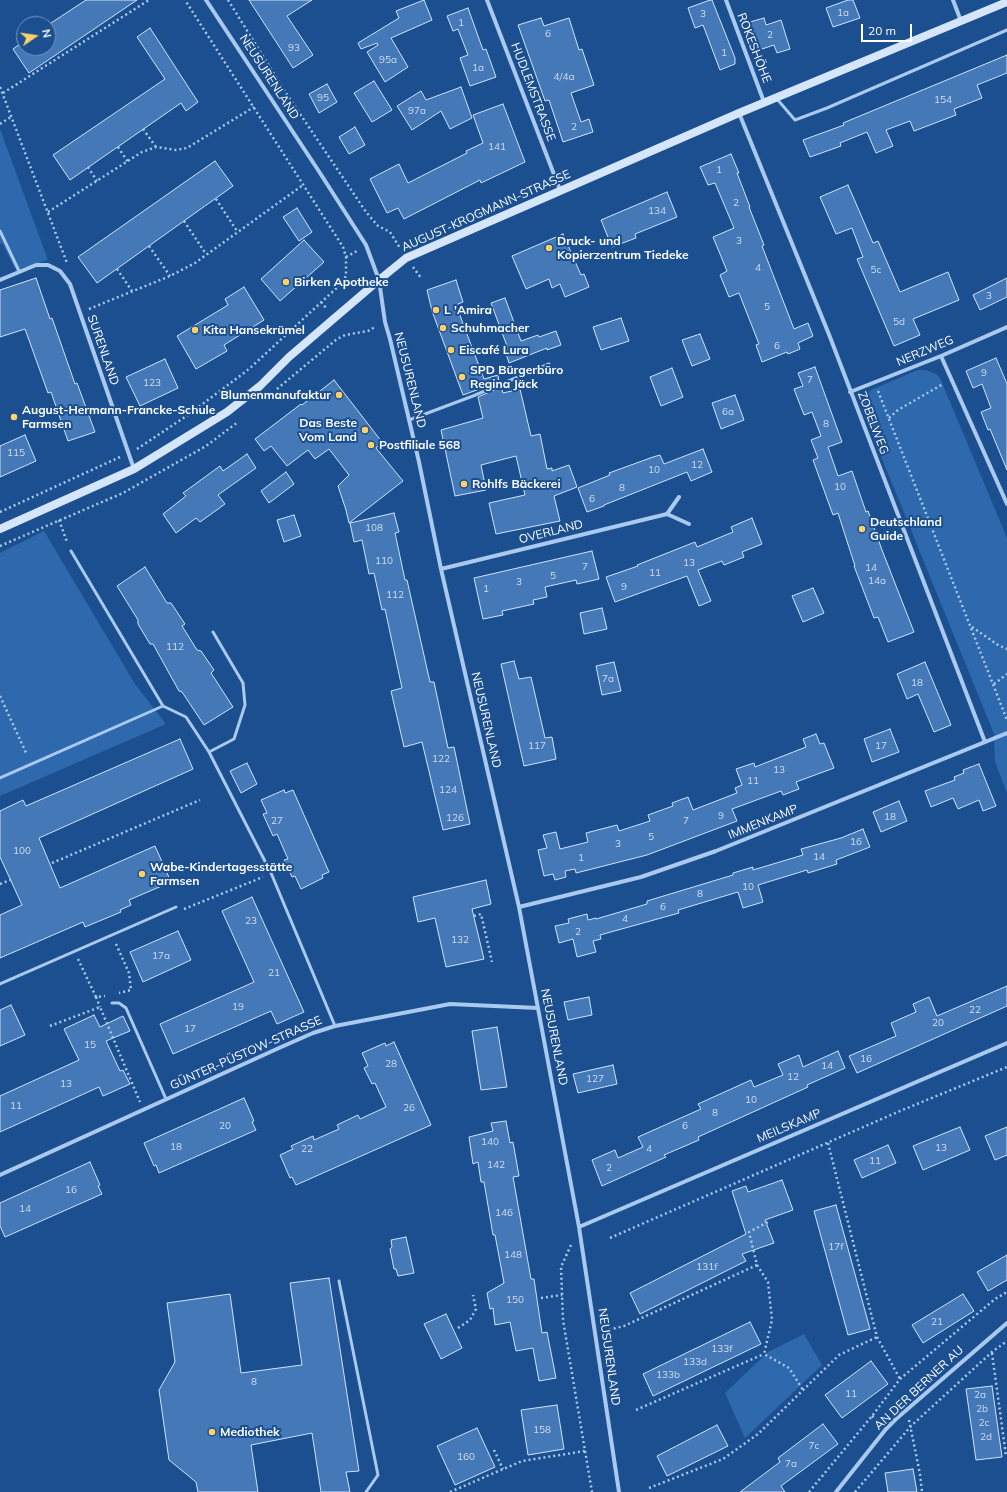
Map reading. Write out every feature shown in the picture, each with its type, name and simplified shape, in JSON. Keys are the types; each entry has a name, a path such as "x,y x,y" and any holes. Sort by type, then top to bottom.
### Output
{"main road":[{"name":"AUGUST-KROGMANN-STRASSE","path":"0,529 134,469 227,412 260,386 289,357 406,258 764,102 1007,2"}],"street":[{"name":"NEUSURENLAND","path":"206,0 366,245 379,280 385,322 410,420 441,569 519,907 580,1227 619,1492"},
{"name":"HUDLEMSTRASSE","path":"487,0 560,190"},
{"name":"ROKESHÖHE","path":"726,0 764,102"},
{"path":"953,0 960,21"},
{"name":"ZOBELWEG","path":"739,113 830,337 985,742"},
{"path":"0,280 36,265 48,265 60,271 70,284"},
{"name":"SURENLAND","path":"70,284 134,469"},
{"name":"NERZWEG","path":"850,392 941,356 1007,327"},
{"path":"941,356 1007,504"},
{"path":"679,497 666,514 689,524"},
{"name":"OVERLAND","path":"441,569 666,514"},
{"name":"IMMENKAMP","path":"519,907 642,877 709,854 1007,733"},
{"name":"GÜNTER-PÜSTOW-STRASSE","path":"0,1175 166,1098 313,1033 335,1026 450,1004 538,1008"},
{"name":"MEILSKAMP","path":"580,1227 1007,1043"},
{"name":"AN DER BERNER AU","path":"836,1492 886,1430 907,1409 1007,1323"}],"lane":[{"path":"776,98 795,120 848,99 1007,30"},
{"path":"0,231 19,272"},
{"path":"410,420 549,364"},
{"path":"71,551 163,706 186,717 209,752 271,874 335,1026"},
{"path":"209,752 234,739 245,705 243,683 213,632"},
{"path":"0,778 163,706"},
{"path":"0,984 176,907"},
{"path":"112,1003 119,1003 126,1008 166,1098"},
{"path":"339,1282 378,1475 366,1492"}],"path":[{"path":"3,93 150,0"},
{"path":"0,512 129,453 188,415 249,369 341,284 346,276 346,257 343,247 185,0"},
{"path":"228,0 286,93 366,212 378,226 390,232 406,258"},
{"path":"0,87 67,260 70,284"},
{"path":"48,212 142,152 156,147 176,150 187,148 254,106"},
{"path":"0,124 11,117"},
{"path":"144,129 156,147"},
{"path":"118,147 128,162"},
{"path":"88,167 97,181"},
{"path":"80,313 170,276 195,263 237,231 303,185"},
{"path":"216,199 237,231"},
{"path":"184,221 206,254"},
{"path":"149,246 170,276"},
{"path":"117,269 132,292"},
{"path":"889,418 898,410 952,378"},
{"path":"874,383 1007,720"},
{"path":"59,520 71,551"},
{"path":"971,627 998,645 1007,649"},
{"path":"994,684 1007,674"},
{"path":"0,696 31,764"},
{"path":"52,863 200,800"},
{"path":"0,884 13,879"},
{"path":"474,916 481,914 492,962"},
{"path":"114,940 129,973 130,990 117,993"},
{"path":"76,956 96,997 143,1109"},
{"path":"96,997 110,995"},
{"path":"50,1026 100,1007"},
{"path":"610,1238 900,1111 1007,1067"},
{"path":"828,1143 877,1337 900,1379"},
{"path":"764,1354 772,1320 768,1282 758,1265 749,1232 768,1222"},
{"path":"580,1227 561,1267 563,1320 592,1492"},
{"path":"595,1332 624,1326 758,1265"},
{"path":"809,1492 872,1416 900,1379 995,1299 1007,1292"},
{"path":"458,1328 470,1320 476,1309 473,1295"},
{"path":"541,1298 562,1295"},
{"path":"649,1488 723,1459 758,1434 839,1355 877,1337"},
{"path":"855,1492 910,1426 992,1352 1007,1341"},
{"path":"992,1352 1006,1456"},
{"path":"764,1354 789,1368 803,1390"},
{"path":"636,1410 764,1354"},
{"path":"907,1409 920,1474 922,1492"},
{"path":"494,1450 503,1469"},
{"path":"450,1492 522,1460 585,1451"}],"shaded area":[{"path":"0,129 48,260 16,270 2,243 0,244"},
{"path":"918,370 926,370 936,374 940,378 1007,538 1007,793 995,762 994,734 863,412 864,398 871,390"},
{"path":"44,531 135,684 166,724 0,796 0,553"},
{"path":"804,1334 822,1365 745,1438 725,1393 768,1352"}],"building":[{"path":"86,0 137,0 56,55 56,20"},
{"path":"249,0 312,0 287,16 313,55 293,68"},
{"path":"424,0 432,20 391,38 408,67 385,82 367,52 378,45 377,43 361,49 358,43 399,18 396,11"},
{"path":"712,0 735,58 735,64 720,70 703,25 695,28 688,8"},
{"path":"848,0 853,0 860,18 833,27 826,8"},
{"path":"468,8 483,50 486,49 496,77 470,86 460,58 468,55 458,29 453,31 447,16"},
{"path":"541,18 544,26 569,18 579,50 582,49 594,85 571,93 581,122 589,119 593,132 563,142 549,100 545,101 518,25"},
{"path":"764,18 766,25 781,20 790,49 777,53 774,45 759,50 750,22"},
{"path":"150,28 198,102 186,111 181,103 70,180 53,155 165,79 137,37"},
{"path":"16,47 16,54 13,49"},
{"path":"1007,55 1007,73 977,85 982,98 954,109 956,115 914,131 910,121 886,130 893,146 876,153 867,132 840,143 841,146 810,157 803,140 844,125 843,123"},
{"path":"18,56 54,56 29,73"},
{"path":"374,81 392,110 372,122 354,93"},
{"path":"327,84 337,102 319,113 309,94"},
{"path":"461,87 472,118 450,129 441,111 412,130 397,106 421,91 426,100"},
{"path":"503,104 525,162 481,183 480,180 404,219 398,208 387,213 370,179 399,164 408,183 467,153 466,151 483,143 473,115"},
{"path":"355,127 365,145 349,154 339,137"},
{"path":"731,154 764,245 762,246 794,329 808,323 813,336 798,343 800,349 788,354 787,352 762,362 756,345 759,344 739,293 729,297 720,275 727,271 713,237 734,228 715,183 708,185 700,167"},
{"path":"215,161 233,186 97,283 78,257"},
{"path":"848,185 873,243 878,241 900,292 948,272 959,300 913,319 920,335 894,346 857,259 863,257 852,228 836,234 820,197"},
{"path":"667,192 677,217 635,234 636,238 612,247 601,220"},
{"path":"297,208 312,232 299,241 283,217"},
{"path":"563,234 581,275 584,274 589,287 565,297 560,284 552,288 549,279 526,289 512,256"},
{"path":"304,240 324,262 280,301 261,279"},
{"path":"36,278 50,319 52,318 75,384 77,383 95,432 68,441 51,392 48,393 25,329 0,337 0,290"},
{"path":"1007,278 1007,297 980,310 973,295"},
{"path":"456,280 463,302 456,305 484,379 498,375 499,382 463,395 432,311 427,290"},
{"path":"244,287 264,320 224,345 227,351 196,369 177,336 228,305 225,299"},
{"path":"505,298 521,341 556,331 561,345 547,350 547,348 509,363 504,347 507,346 491,303"},
{"path":"621,318 629,341 601,350 593,327"},
{"path":"700,334 710,359 692,366 682,340"},
{"path":"996,358 1007,384 1007,470 990,429 988,430 981,412 991,408 982,384 973,388 966,371"},
{"path":"165,359 178,388 140,406 126,377"},
{"path":"815,367 842,442 828,447 838,476 852,471 866,512 868,511 914,632 888,642 878,617 874,618 854,566 838,513 833,515 813,460 818,458 811,440 821,436 812,412 804,415 794,389 803,386 798,373"},
{"path":"672,368 683,397 661,406 650,377"},
{"path":"334,380 382,442 376,448 403,481 349,523 338,486 349,475 329,449 315,459 308,450 287,466 271,446 264,451 255,439"},
{"path":"501,387 503,393 520,389 531,436 540,434 547,469 552,468 552,471 569,465 577,487 554,496 560,521 496,534 489,503 525,495 516,456 481,465 486,490 455,496 441,430 483,418 478,397"},
{"path":"735,395 744,420 721,429 712,403"},
{"path":"25,435 36,461 0,477 0,446"},
{"path":"703,449 712,472 691,481 687,472 587,512 578,488 610,475 609,473 653,457 660,455 664,464"},
{"path":"247,454 256,468 218,495 225,504 200,522 196,518 176,533 163,514 186,496 183,493 220,466 223,471"},
{"path":"286,472 294,484 269,503 261,491"},
{"path":"394,513 399,532 395,533 405,580 407,580 430,682 434,682 448,748 454,747 470,824 443,830 422,742 404,747 391,691 402,688 385,609 382,610 374,573 369,574 362,540 354,542 350,523"},
{"path":"294,515 301,536 284,542 277,520"},
{"path":"752,518 762,544 742,552 744,557 724,565 722,561 698,570 711,601 699,606 687,576 615,602 606,577 638,566 637,565 695,542 697,547 733,532 731,527"},
{"path":"592,551 599,579 577,584 576,580 545,587 547,597 533,600 534,604 502,611 503,615 483,619 474,578"},
{"path":"145,567 167,603 171,603 185,624 182,626 197,650 201,651 214,670 211,673 233,707 204,725 182,692 179,691 153,644 150,644 138,624 138,620 117,586"},
{"path":"813,588 824,613 803,622 792,596"},
{"path":"602,608 607,629 584,634 580,613"},
{"path":"514,661 519,679 531,677 545,738 552,737 556,759 524,766 501,664"},
{"path":"614,662 621,691 602,695 596,666"},
{"path":"925,662 951,725 934,732 918,694 907,699 897,674"},
{"path":"890,729 899,752 872,762 864,739"},
{"path":"816,734 820,744 824,743 834,768 796,782 799,789 783,795 781,791 732,809 737,821 647,855 576,873 575,869 565,871 566,877 555,880 553,874 544,876 538,850 547,848 543,835 556,832 560,849 588,842 586,833 617,825 619,831 650,821 648,815 673,806 672,803 688,797 693,810 737,793 735,788 742,785 736,769 754,763 755,767 806,747 803,739"},
{"path":"180,739 193,769 39,838 60,888 155,846 171,882 129,900 131,905 120,910 121,912 85,927 83,922 0,958 0,915 22,905 0,857 0,811 23,800 26,806"},
{"path":"247,763 257,784 241,793 230,771"},
{"path":"979,764 996,806 983,811 979,800 958,809 953,798 931,807 925,791 955,780 954,777 964,773 963,770"},
{"path":"284,790 285,793 293,790 329,872 322,875 323,878 301,889 295,876 292,877 284,860 288,859 277,834 273,836 263,814 267,813 261,800"},
{"path":"899,801 907,821 881,832 873,812"},
{"path":"863,829 870,847 836,860 837,864 808,873 807,870 758,885 763,902 743,908 738,892 678,910 679,913 600,935 601,939 593,941 596,952 577,957 573,939 559,943 555,926 569,923 568,919 587,914 588,920 596,919 647,904 647,901 733,875 733,873 753,867 753,870 803,855 801,849 841,838"},
{"path":"486,880 491,904 472,909 484,959 446,967 435,918 418,922 413,897"},
{"path":"252,897 304,1012 277,1024 271,1011 173,1054 160,1024 254,982 222,911"},
{"path":"178,931 191,960 143,982 130,952"},
{"path":"1007,986 1007,1006 857,1073 849,1056 896,1036 891,1023 916,1012 913,1004 929,997 937,1016"},
{"path":"589,997 592,1015 568,1020 564,1002"},
{"path":"11,1005 25,1035 0,1046 0,1010"},
{"path":"94,1015 100,1027 123,1016 130,1031 106,1041 120,1071 123,1070 130,1084 103,1096 99,1087 0,1132 0,1096 79,1060 64,1029"},
{"path":"497,1027 507,1087 481,1090 472,1031"},
{"path":"394,1042 431,1125 296,1185 292,1177 290,1178 280,1155 293,1149 291,1146 313,1136 314,1140 339,1129 337,1125 358,1115 360,1119 386,1107 375,1083 372,1084 364,1068 368,1066 362,1053 385,1043 386,1046"},
{"path":"838,1051 845,1068 807,1085 808,1087 698,1137 699,1140 664,1155 666,1157 602,1186 592,1160 615,1150 618,1158 643,1147 638,1137 701,1109 698,1104 751,1080 754,1087 783,1075 778,1064 799,1055 803,1067"},
{"path":"613,1065 617,1084 578,1093 573,1074"},
{"path":"244,1098 254,1121 252,1122 256,1130 159,1173 156,1165 154,1166 144,1143"},
{"path":"506,1121 510,1143 513,1142 519,1176 513,1177 531,1279 534,1279 542,1333 547,1332 556,1378 539,1381 533,1348 516,1351 510,1322 495,1325 493,1308 490,1309 487,1293 504,1283 495,1235 493,1235 484,1182 481,1182 478,1162 473,1164 469,1137 493,1131 491,1123"},
{"path":"960,1127 970,1150 923,1170 913,1146"},
{"path":"1007,1127 1007,1155 995,1160 985,1136"},
{"path":"888,1145 896,1163 862,1178 854,1160"},
{"path":"90,1162 100,1185 98,1186 102,1194 5,1237 0,1226 0,1203"},
{"path":"782,1180 793,1210 765,1220 774,1243 742,1254 746,1261 640,1314 630,1293 746,1234 732,1191 746,1186 748,1192"},
{"path":"836,1205 870,1329 848,1335 814,1211"},
{"path":"406,1237 414,1273 398,1276 396,1269 394,1269 390,1249 392,1247 391,1240"},
{"path":"1007,1255 1007,1280 988,1291 977,1272"},
{"path":"329,1278 359,1471 346,1472 350,1492 321,1492 312,1433 251,1445 258,1492 198,1492 196,1482 169,1460 159,1390 175,1362 167,1303 230,1294 241,1373 302,1365 290,1283"},
{"path":"963,1294 974,1311 923,1343 912,1325"},
{"path":"446,1314 462,1348 441,1359 424,1324"},
{"path":"750,1322 761,1344 653,1396 643,1374"},
{"path":"871,1361 888,1384 842,1418 825,1395"},
{"path":"992,1386 1002,1457 976,1460 966,1389"},
{"path":"557,1405 564,1449 528,1455 521,1410"},
{"path":"823,1424 838,1444 781,1486 785,1492 740,1492 780,1462 778,1458"},
{"path":"717,1425 728,1446 667,1476 657,1456"},
{"path":"477,1428 495,1467 455,1485 437,1446"},
{"path":"913,1469 917,1492 888,1492 885,1473"}],"place":[{"name":"Druck- und Kopierzentrum Tiedeke","path":"549,248"},
{"name":"Birken Apotheke","path":"286,282"},
{"name":"L 'Amira","path":"436,310"},
{"name":"Schuhmacher","path":"443,328"},
{"name":"Kita Hansekrümel","path":"195,330"},
{"name":"Eiscafé Lura","path":"451,350"},
{"name":"SPD Bürgerbüro Regina Jäck","path":"462,377"},
{"name":"Blumenmanufaktur","path":"339,395"},
{"name":"August-Hermann-Francke-Schule Farmsen","path":"14,417"},
{"name":"Das Beste Vom Land","path":"365,430"},
{"name":"Postfiliale 568","path":"371,445"},
{"name":"Rohlfs Bäckerei","path":"464,484"},
{"name":"Deutschland Guide","path":"862,529"},
{"name":"Wabe-Kindertagesstätte Farmsen","path":"142,874"},
{"name":"Mediothek","path":"212,1432"}]}
